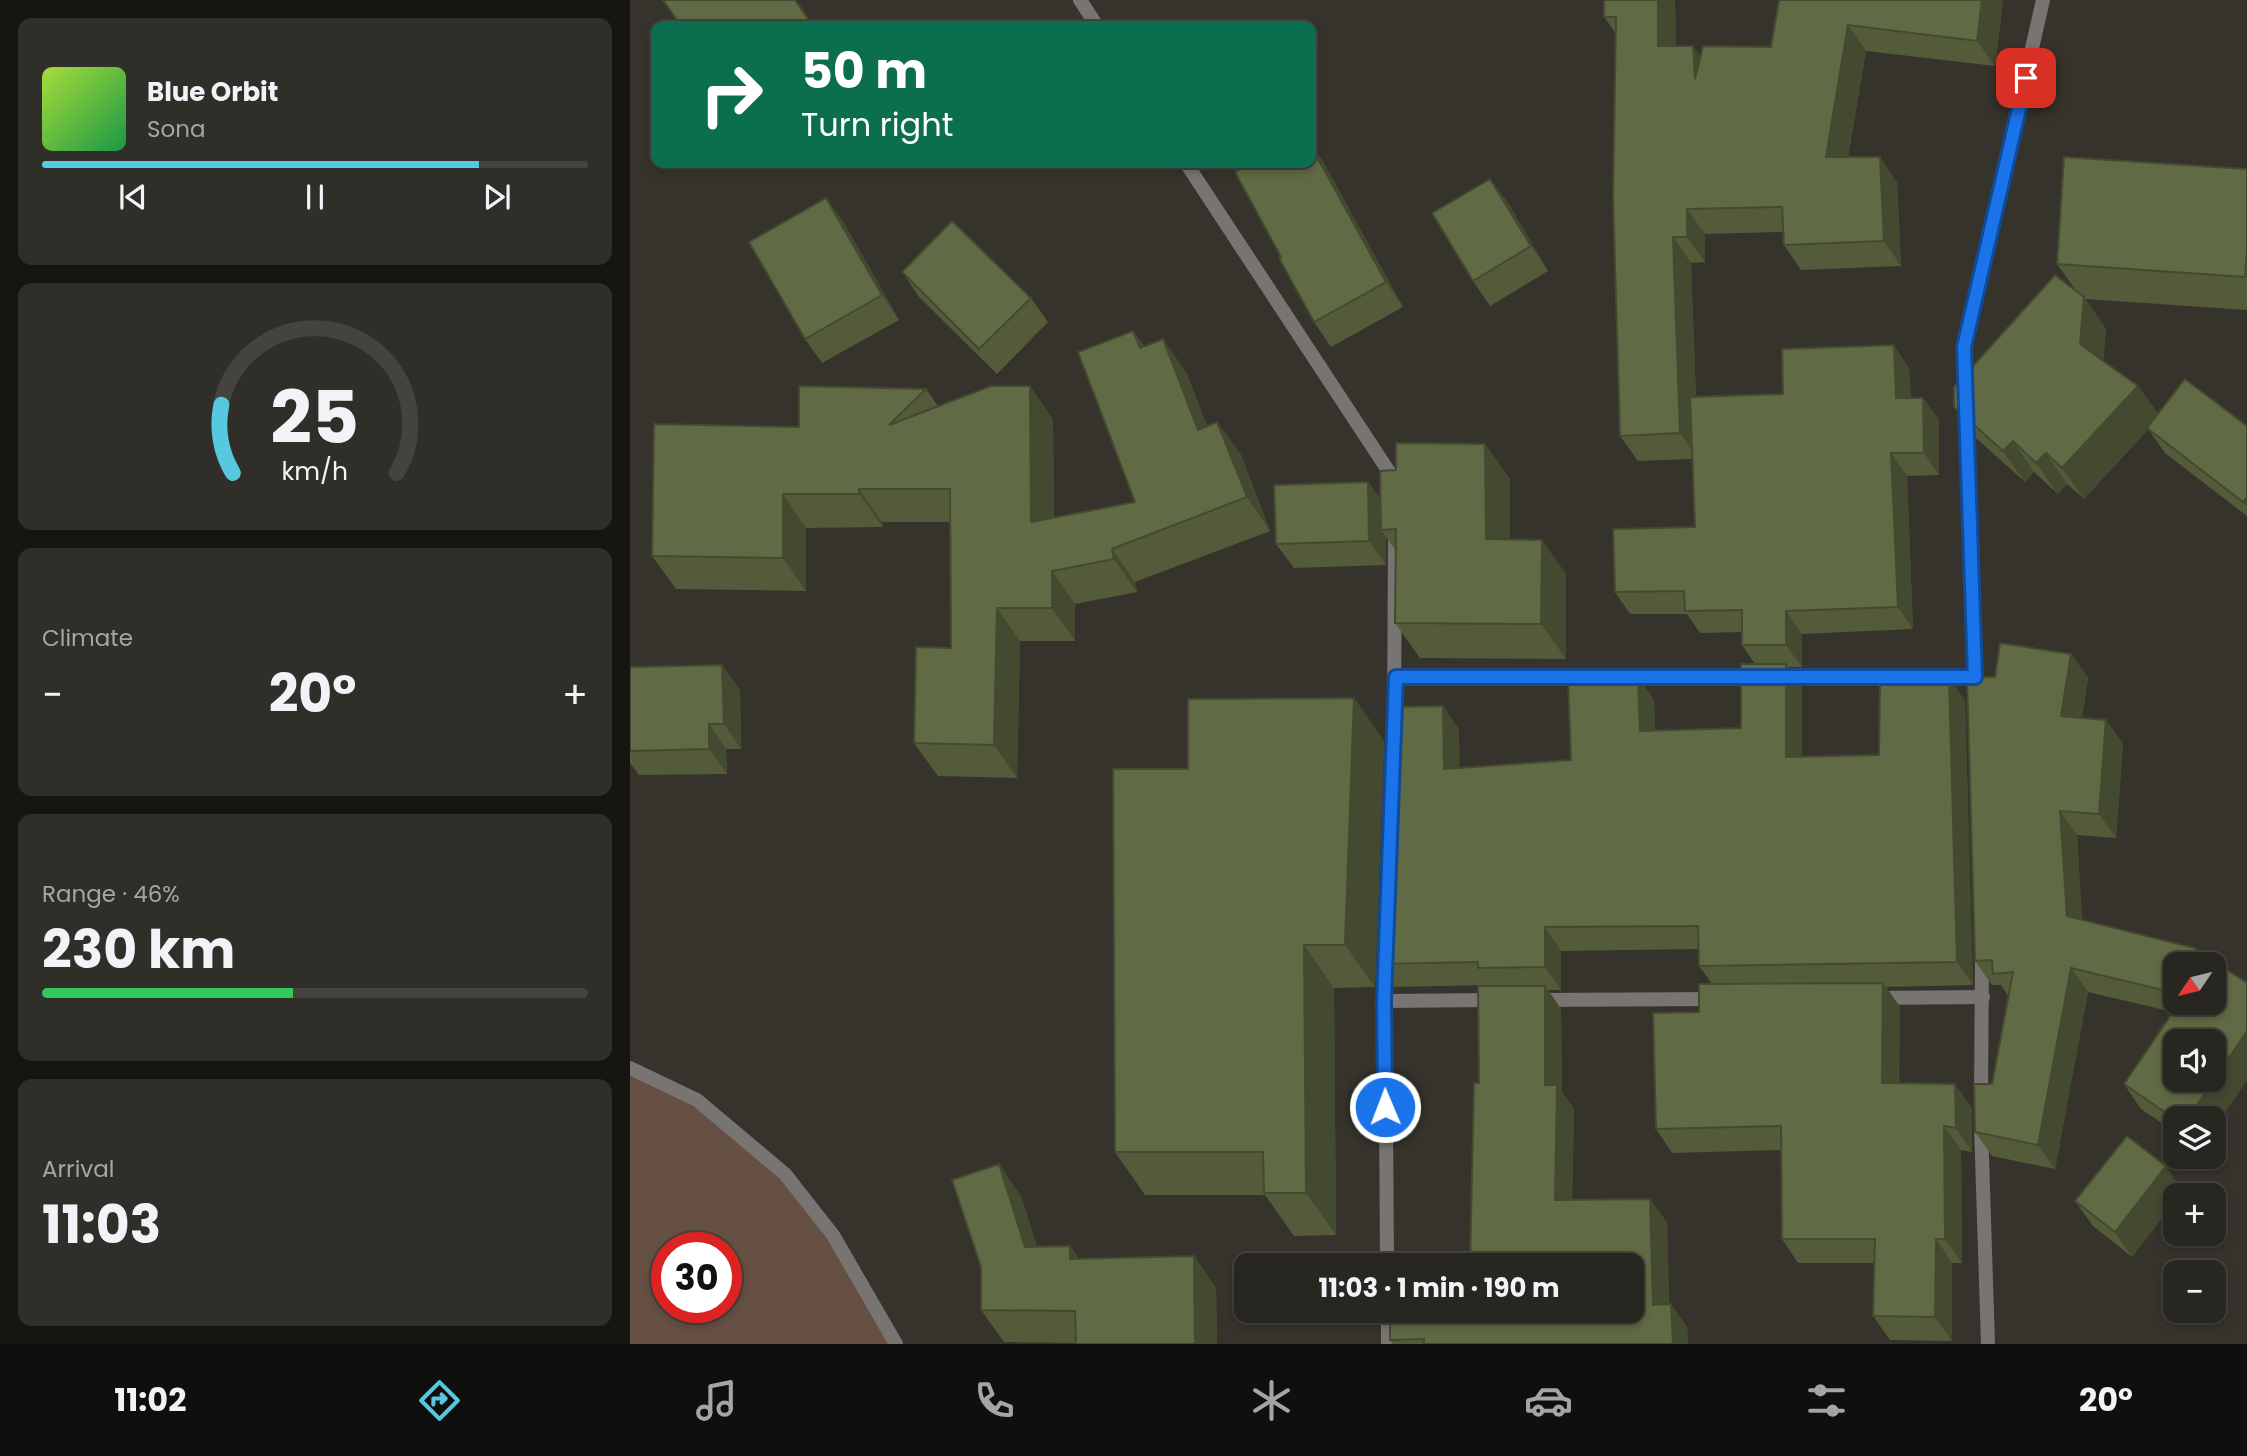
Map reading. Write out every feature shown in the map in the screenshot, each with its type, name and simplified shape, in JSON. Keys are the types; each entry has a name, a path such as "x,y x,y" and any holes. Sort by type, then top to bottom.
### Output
{"street":[{"path":"1080,0 1094,21"},
{"path":"1976,717 1964,347 2043,0"},
{"path":"1189,168 1395,481 1396,677 1393,745"},
{"path":"1396,677 1975,677"},
{"path":"1386,933 1384,1001 1387,1253"},
{"path":"1982,943 1981,1117 1988,1344"},
{"path":"1858,998 1983,997"},
{"path":"1384,1001 1732,999"},
{"path":"630,1068 697,1100 785,1174 833,1236 896,1344"},
{"path":"1388,1323 1388,1344"}],"shaded area":[{"path":"630,1068 697,1100 785,1174 896,1344 630,1344"}],"building":[{"path":"663,0 795,0 809,21 678,21"},
{"path":"1604,0 1658,0 1658,46 1693,46 1695,79 1703,46 1771,47 1779,0 1982,0 1977,41 1848,25 1826,157 1880,157 1884,241 1784,245 1782,207 1687,209 1687,237 1673,237 1680,433 1620,436 1613,197 1616,17 1604,17"},
{"path":"1316,155 1386,282 1314,322 1235,172 1242,168 1316,168"},
{"path":"2064,157 2247,169 2245,277 2057,264"},
{"path":"1490,179 1531,246 1473,281 1432,213"},
{"path":"826,198 882,295 805,339 749,242"},
{"path":"952,221 1031,298 979,349 902,272"},
{"path":"2055,275 2084,297 2080,344 2138,386 2062,468 2046,453 2036,463 2013,441 2003,451 1954,407 1954,387"},
{"path":"1133,331 1140,348 1163,339 1198,430 1217,422 1247,497 1112,549 1114,559 1052,571 1052,608 997,608 994,745 914,743 916,647 951,648 950,489 859,489 859,494 783,494 783,558 652,556 654,424 799,427 799,386 926,389 889,425 991,386 1030,386 1031,522 1135,502 1078,352"},
{"path":"1894,345 1896,398 1923,398 1924,453 1891,453 1898,607 1786,611 1786,645 1742,645 1742,610 1685,611 1684,591 1615,592 1613,529 1695,527 1690,397 1783,394 1782,349"},
{"path":"2185,379 2247,426 2247,497 2243,502 2147,428"},
{"path":"1396,443 1485,444 1486,539 1542,540 1541,624 1395,623 1396,529 1381,530 1380,471 1396,470"},
{"path":"1368,482 1369,541 1276,544 1274,485"},
{"path":"2000,643 2071,654 2061,716 2106,720 2099,814 2060,811 2067,916 2194,948 2200,952 2163,952 2163,990 2071,968 2038,1145 1975,1132 1974,1084 1992,1084 2013,972 1993,974 1992,960 1975,961 1967,677 1995,677"},
{"path":"1741,664 1786,664 1786,757 1879,755 1880,677 1949,677 1957,962 1699,966 1698,926 1545,927 1545,967 1478,968 1478,962 1378,964 1387,718 1392,718 1392,707 1443,706 1444,769 1571,760 1568,679 1638,677 1640,731 1741,728"},
{"path":"722,665 724,724 709,724 709,749 630,751 630,667"},
{"path":"1354,698 1345,945 1304,945 1306,1193 1264,1193 1263,1152 1115,1152 1113,769 1188,769 1188,699"},
{"path":"2226,969 2247,983 2247,1031 2226,1062 2226,1029 2163,1029 2163,1092 2206,1092 2196,1106 2163,1106 2163,1111 2124,1084 2171,1015 2226,1015"},
{"path":"1883,983 1882,1083 1955,1084 1956,1128 1944,1126 1945,1239 1936,1239 1935,1317 1873,1316 1875,1239 1782,1239 1781,1126 1656,1129 1653,1013 1699,1012 1699,984"},
{"path":"1478,986 1545,986 1545,1085 1557,1085 1555,1200 1650,1199 1653,1305 1671,1304 1673,1344 1424,1344 1424,1339 1390,1340 1390,1323 1644,1323 1644,1253 1470,1253 1474,1083 1479,1083"},
{"path":"2127,1136 2163,1164 2164,1169 2115,1232 2075,1201"},
{"path":"999,1164 1025,1247 1070,1246 1070,1259 1194,1256 1195,1344 1076,1344 1075,1311 981,1310 981,1267 952,1180"}],"route":[{"path":"1385,1107 1384,1001 1396,677 1975,677 1964,347 2026,78"}]}
